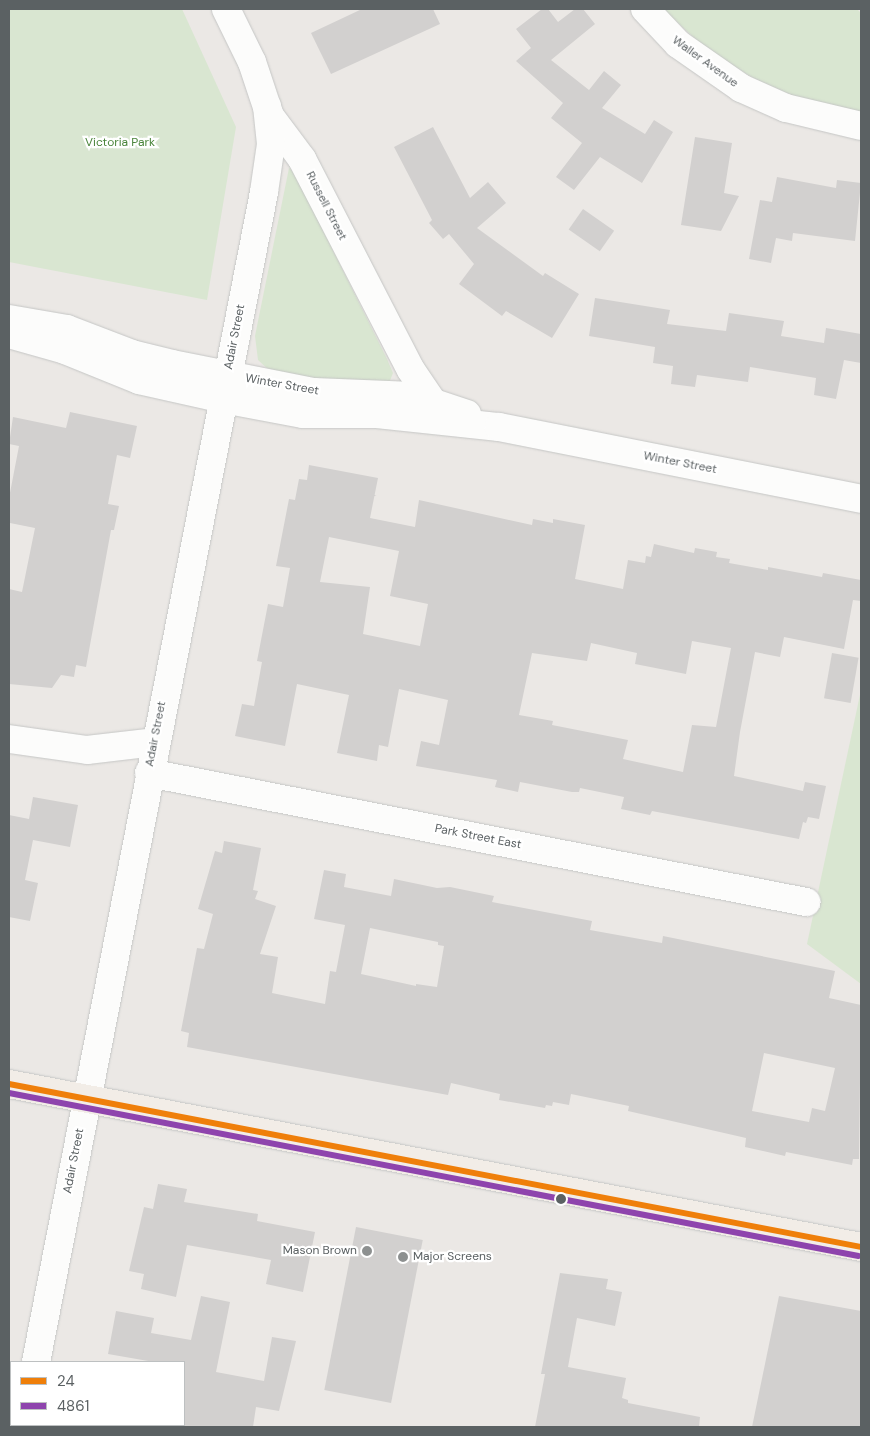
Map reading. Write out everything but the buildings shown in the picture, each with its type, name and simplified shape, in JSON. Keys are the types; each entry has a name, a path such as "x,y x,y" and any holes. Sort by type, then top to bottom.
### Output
{"main road":[{"path":"9,1084 861,1248"}],"street":[{"name":"Russell Street","path":"226,9 252,62 267,106 278,129 302,159 415,378 432,401"},
{"name":"Waller Avenue","path":"645,9 678,44 741,88 786,108 861,126"},
{"name":"Adair Street","path":"36,1361 155,742 269,166 271,144 267,106"},
{"name":"Winter Street","path":"9,320 50,324 83,333 225,387 303,414 377,414 499,427 861,499"},
{"name":"Winter Street","path":"9,334 65,350 139,380 314,392 393,394 432,401 499,427"},
{"path":"9,739 87,750 155,742"},
{"name":"Park Street East","path":"149,773 806,902"}],"green space":[{"name":"Victoria Park","path":"9,9 182,9 236,127 207,300 9,262"},
{"path":"663,9 857,9 861,13 861,112 796,97 753,78 705,48"},
{"path":"289,168 294,172 387,359 393,373 389,383 319,382 271,372 258,360 255,336"},
{"path":"861,690 861,984 807,944"}],"transit line":[{"name":"24","path":"9,1084 861,1247"},
{"name":"4861","path":"9,1093 859,1256"}],"place":[{"name":"Mason Brown","path":"367,1251"},
{"name":"Major Screens","path":"403,1257"}]}
